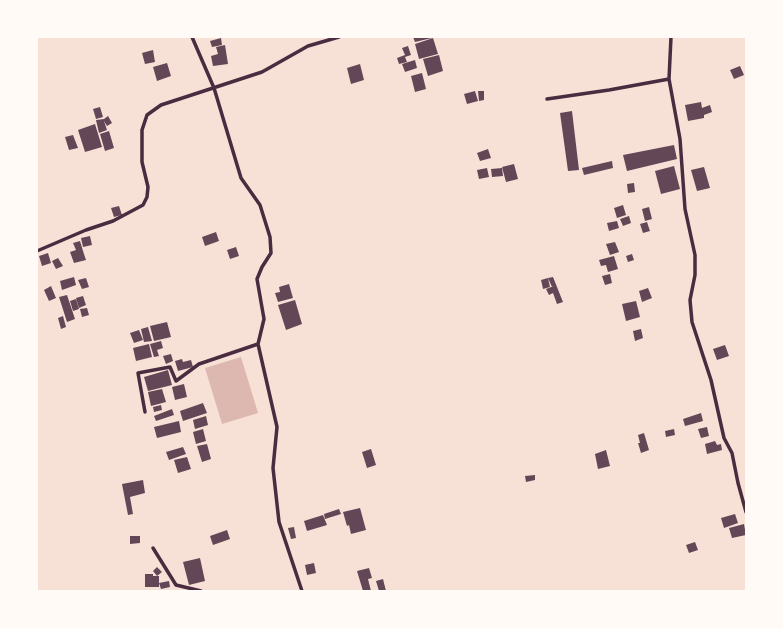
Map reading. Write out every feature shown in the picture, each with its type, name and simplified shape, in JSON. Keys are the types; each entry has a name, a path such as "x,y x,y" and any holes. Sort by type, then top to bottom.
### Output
{"street":[{"path":"192,37 214,88 241,178 260,205 270,237 271,253 262,267 257,279 264,320 258,344 278,427 273,468 279,522 302,591"},
{"path":"37,251 86,230 113,221 143,205 147,197 148,187 142,162 142,130 147,115 161,105 262,72 308,46 339,37"},
{"path":"671,37 670,79 680,139 685,209 695,255 694,275 690,300 692,322 711,380 724,438 732,453 746,512"},
{"path":"547,99 670,79"},
{"path":"145,412 138,373 170,366 176,381 199,364 258,344"},
{"path":"153,548 176,585 202,591"}],"shaded area":[{"path":"241,357 258,413 222,424 205,368"}],"building":[{"path":"413,37 432,37 432,38 415,42"},
{"path":"221,38 222,45 212,47 210,41"},
{"path":"433,38 438,54 419,59 415,44"},
{"path":"225,45 228,64 213,66 211,56 218,54 216,47"},
{"path":"408,46 411,55 405,57 407,62 399,64 397,58 405,55 402,48"},
{"path":"153,50 155,62 145,64 142,53"},
{"path":"439,55 443,71 428,76 423,59"},
{"path":"415,60 417,68 405,72 402,64"},
{"path":"167,63 171,76 157,81 153,67"},
{"path":"360,64 364,80 351,84 347,68"},
{"path":"740,66 744,75 734,79 730,70"},
{"path":"422,73 426,89 415,92 411,76"},
{"path":"475,91 478,101 467,104 464,94"},
{"path":"478,91 484,91 484,100 479,101"},
{"path":"701,102 702,108 710,105 712,112 704,115 704,118 688,121 685,105"},
{"path":"100,107 103,117 96,119 93,109"},
{"path":"572,111 579,170 568,171 560,113"},
{"path":"108,116 112,123 107,126 104,121 107,130 99,133 96,120 104,119"},
{"path":"95,124 102,147 85,152 78,130"},
{"path":"109,131 114,148 105,151 100,134"},
{"path":"73,135 78,148 69,150 65,137"},
{"path":"674,145 677,159 627,171 623,155"},
{"path":"488,149 491,158 480,161 477,153"},
{"path":"612,161 613,168 584,175 582,168"},
{"path":"514,164 518,179 506,182 502,167"},
{"path":"674,166 680,189 661,194 655,171"},
{"path":"704,167 710,188 697,191 691,170"},
{"path":"487,168 489,177 479,179 477,170"},
{"path":"502,168 503,176 492,177 491,169"},
{"path":"634,183 635,192 628,193 627,184"},
{"path":"623,205 626,215 617,218 614,208"},
{"path":"119,206 122,215 114,217 111,208"},
{"path":"649,207 652,219 645,221 642,209"},
{"path":"629,216 631,223 623,226 620,219"},
{"path":"617,221 619,228 609,231 607,223"},
{"path":"647,222 650,231 643,233 640,224"},
{"path":"216,232 219,241 205,246 202,237"},
{"path":"90,236 92,245 83,247 81,238"},
{"path":"80,241 86,260 74,263 70,252 76,250 73,243"},
{"path":"615,242 619,252 610,255 606,244"},
{"path":"236,247 239,256 230,259 227,250"},
{"path":"48,253 51,263 42,266 39,256"},
{"path":"632,254 634,260 628,262 626,256"},
{"path":"614,256 618,269 608,272 606,265 601,266 599,260"},
{"path":"58,258 63,266 56,269 52,261"},
{"path":"610,274 612,283 605,285 602,276"},
{"path":"74,277 76,285 62,290 60,281"},
{"path":"553,277 563,302 557,304 553,293 549,295 546,289 552,287 548,278"},
{"path":"86,278 89,287 82,289 78,280"},
{"path":"548,278 550,287 543,289 541,280"},
{"path":"289,284 293,298 278,302 275,293 280,292 279,287"},
{"path":"51,286 56,298 49,301 44,290"},
{"path":"648,288 652,298 642,302 639,291"},
{"path":"67,295 75,319 67,322 59,297"},
{"path":"83,296 86,305 79,308 76,298"},
{"path":"76,299 79,309 73,311 70,301"},
{"path":"295,300 302,324 286,330 278,305"},
{"path":"636,301 640,317 626,321 622,304"},
{"path":"87,308 89,315 82,317 80,309"},
{"path":"63,316 66,327 61,329 58,318"},
{"path":"167,322 171,337 154,341 150,326"},
{"path":"148,327 152,341 144,342 141,329"},
{"path":"641,329 643,338 635,341 633,331"},
{"path":"139,330 143,340 134,343 130,333"},
{"path":"161,341 163,348 157,350 159,356 154,357 150,344"},
{"path":"149,344 152,357 136,361 133,348"},
{"path":"725,345 729,356 717,360 713,349"},
{"path":"171,354 173,361 166,364 163,356"},
{"path":"182,359 183,362 191,360 193,367 178,371 175,361"},
{"path":"168,370 172,385 148,391 144,377"},
{"path":"184,384 187,397 175,400 172,387"},
{"path":"162,389 166,402 151,406 148,392"},
{"path":"203,403 207,413 183,421 180,411"},
{"path":"161,405 162,410 154,412 153,407"},
{"path":"172,409 174,415 156,421 154,416"},
{"path":"701,413 703,421 685,426 683,419"},
{"path":"206,416 208,425 195,429 193,420"},
{"path":"179,421 181,432 157,438 154,427"},
{"path":"707,427 709,436 701,438 698,429"},
{"path":"203,429 206,441 196,444 193,432"},
{"path":"674,429 675,435 666,437 665,431"},
{"path":"644,433 649,450 641,453 638,443 640,443 638,435"},
{"path":"715,441 717,445 721,444 722,450 707,454 705,444"},
{"path":"207,444 211,459 202,462 197,446"},
{"path":"183,447 186,454 169,460 166,452"},
{"path":"371,449 376,465 367,468 362,452"},
{"path":"606,450 610,466 598,469 595,454"},
{"path":"187,457 191,469 178,473 174,460"},
{"path":"535,475 535,480 526,482 525,476"},
{"path":"143,480 145,493 130,497 133,514 128,515 122,484"},
{"path":"360,508 366,530 351,534 343,512"},
{"path":"339,509 341,514 325,519 324,514"},
{"path":"735,514 738,523 724,528 721,518"},
{"path":"323,515 327,525 307,531 304,521"},
{"path":"744,524 746,535 732,538 729,528"},
{"path":"294,527 296,538 291,539 288,528"},
{"path":"227,530 230,539 213,545 210,536"},
{"path":"130,536 140,536 140,543 130,544"},
{"path":"695,542 698,550 689,553 686,545"},
{"path":"200,558 205,581 189,585 183,562"},
{"path":"314,563 316,573 307,575 305,565"},
{"path":"157,567 162,572 157,576 153,571"},
{"path":"369,568 372,578 368,579 371,591 363,591 357,571"},
{"path":"145,574 159,576 159,587 145,587"},
{"path":"383,579 386,591 379,591 376,581"},
{"path":"169,581 170,587 161,589 159,583"}]}
